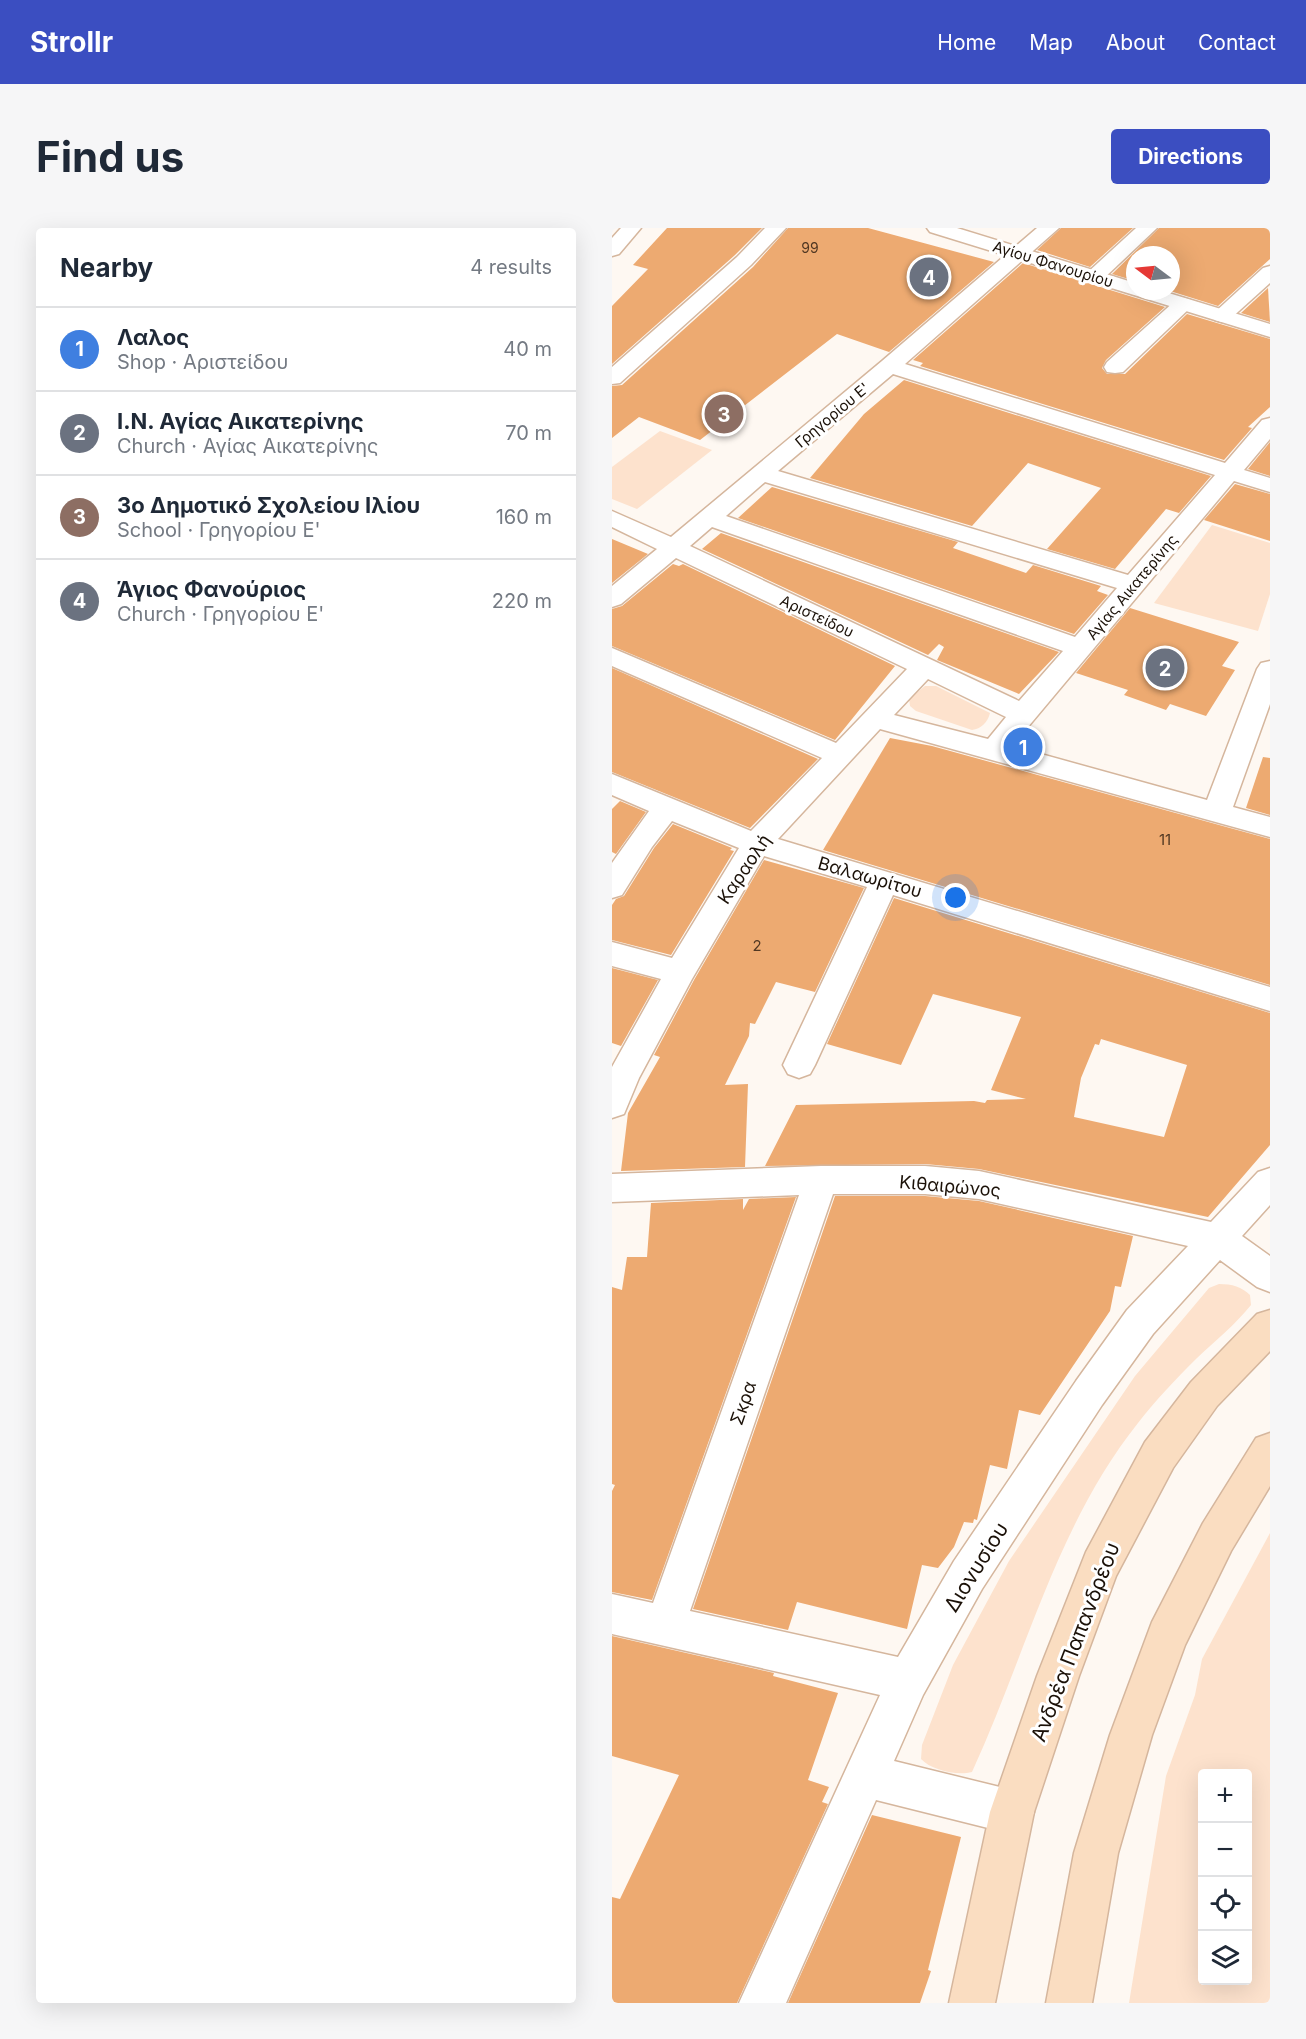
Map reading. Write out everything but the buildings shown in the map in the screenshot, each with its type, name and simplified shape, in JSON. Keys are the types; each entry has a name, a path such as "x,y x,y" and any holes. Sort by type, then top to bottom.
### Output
{"main road":[{"name":"Ανδρέα Παπανδρέου","path":"972,2003 1012,1812 1058,1676 1100,1566 1159,1455 1204,1394 1270,1326"},
{"path":"1069,2003 1096,1853 1139,1713 1167,1636 1217,1537 1270,1451"}],"street":[{"path":"612,250 631,228"},
{"path":"612,378 744,261 776,228"},
{"name":"Αγίου Φανουρίου","path":"937,228 1126,286"},
{"name":"Γρηγορίου Ε'","path":"612,599 890,366 1018,252 1049,228"},
{"path":"1094,277 1148,228"},
{"path":"1222,316 1270,272"},
{"path":"1170,300 1270,332"},
{"path":"1115,367 1183,304"},
{"path":"890,366 1270,485"},
{"name":"Αγίας Αικατερίνης","path":"994,750 1270,425"},
{"path":"762,474 1134,585"},
{"name":"Αριστείδου","path":"612,518 1023,714"},
{"path":"708,518 1080,648"},
{"path":"612,656 842,756"},
{"name":"Καραολή","path":"616,1085 756,844 925,666"},
{"path":"1216,813 1268,679"},
{"path":"876,720 994,750 1270,827"},
{"name":"Βαλαωρίτου","path":"612,784 730,836 1270,999"},
{"path":"612,887 642,840 667,808"},
{"path":"799,1065 885,881"},
{"path":"612,954 680,972"},
{"name":"Κιθαιρώνος","path":"612,1188 821,1180 925,1180 979,1185 1217,1238 1270,1276"},
{"name":"Σκρα","path":"664,1625 821,1180"},
{"name":"Διονυσίου","path":"762,2003 908,1680 968,1575 1089,1393 1140,1322 1270,1182"},
{"path":"612,1614 908,1680"},
{"path":"864,1775 1012,1812"}],"shaded area":[{"path":"660,431 712,450 637,509 612,499 612,467"},
{"path":"1212,525 1270,543 1270,594 1258,631 1154,603"},
{"path":"925,686 936,686 990,713 988,719 981,727 972,730 916,711 910,706 909,699"},
{"path":"1219,1284 1232,1285 1244,1290 1250,1295 1251,1305 1159,1398 1110,1463 1085,1505 1064,1548 972,1772 945,1771 925,1763 921,1759 922,1745 953,1665 1009,1561 1135,1376 1209,1288"},
{"path":"1270,1533 1270,2003 1129,2003 1166,1776 1195,1695 1202,1659"}],"place":[{"name":"Άγιος Φανούριος","path":"929,277"},
{"name":"3ο Δημοτικό Σχολείου Ιλίου","path":"724,414"},
{"name":"Ι.Ν. Αγίας Αικατερίνης","path":"1165,668"},
{"name":"Λαλος","path":"1023,747"}]}
